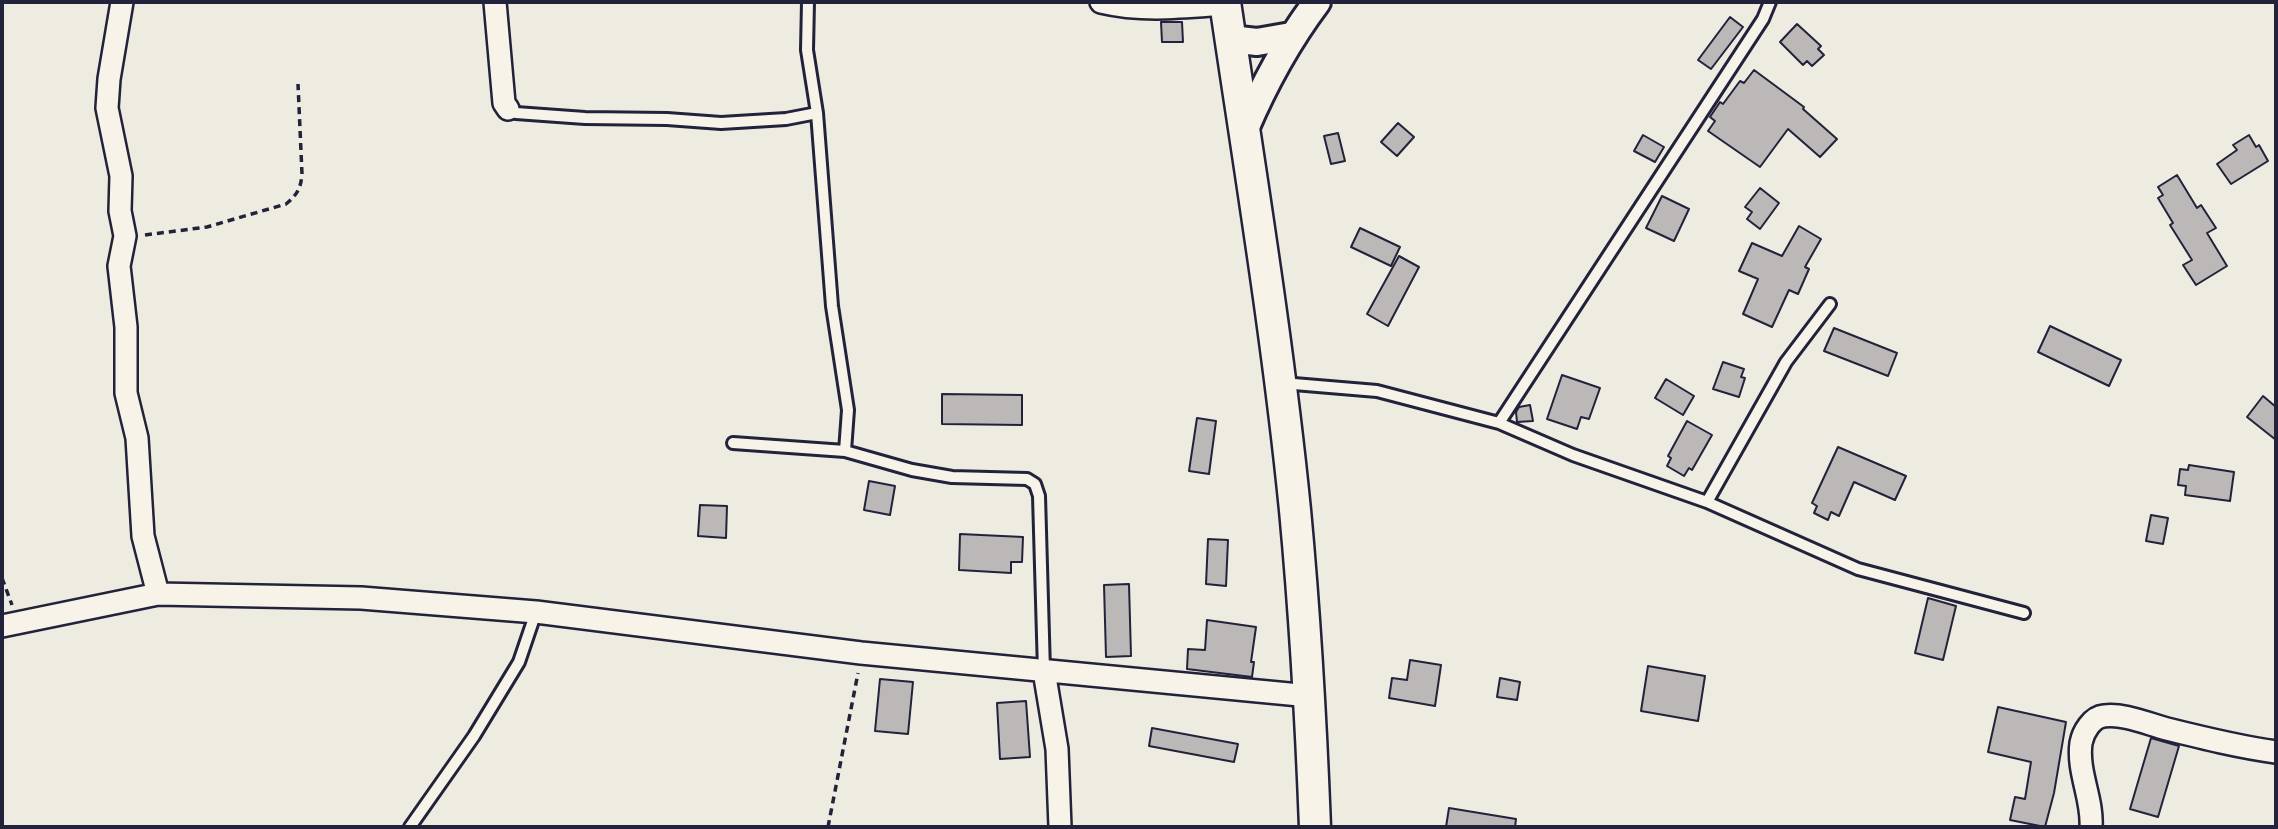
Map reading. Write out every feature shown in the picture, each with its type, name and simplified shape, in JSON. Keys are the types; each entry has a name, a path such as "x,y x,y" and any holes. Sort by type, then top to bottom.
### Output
{"main road":[{"path":"1226,3 1295,509 1310,696 1315,827"}],"street":[{"path":"122,2 107,108 121,176 120,211 125,236 119,266 126,327 126,393 137,438 143,536 158,594"},
{"path":"495,2 504,103 508,109"},
{"path":"1101,2 1158,9 1226,3"},
{"path":"1245,129 1260,93 1292,36 1317,2"},
{"path":"1230,38 1257,42 1292,36"},
{"path":"11,624 158,594 361,597 536,612 861,653 1310,696"},
{"path":"1044,671 1056,749 1060,827"},
{"path":"2091,827 2092,817 2082,775 2081,742 2086,729 2094,720 2104,716 2126,718 2236,747 2276,752"}],"lane":[{"path":"808,2 807,50 817,113 831,306 848,410 845,451"},
{"path":"1499,423 1763,19 1770,2"},
{"path":"508,109 516,113 585,118 721,123 786,119 817,113"},
{"path":"1707,502 1786,362 1830,304"},
{"path":"1279,383 1377,391 1499,423 1573,455 1707,502 1858,569 2024,613"},
{"path":"733,443 845,451 912,470 952,477 1027,479 1035,484 1039,496 1044,671"},
{"path":"411,827 474,736 519,662 536,612"}],"path":[{"path":"125,236 207,228 286,204 302,185 298,84"},
{"path":"2,578 11,624"},
{"path":"828,827 861,653"}],"building":[{"path":"1730,17 1743,27 1711,69 1698,60"},
{"path":"1161,22 1182,22 1183,42 1162,42"},
{"path":"1797,24 1821,46 1818,49 1824,55 1812,66 1807,61 1803,65 1780,42"},
{"path":"1754,70 1804,107 1803,109 1837,139 1820,157 1788,129 1760,167 1708,131 1715,121 1710,117 1720,102 1723,104 1740,81 1744,83"},
{"path":"1398,123 1414,137 1397,156 1381,142"},
{"path":"1338,133 1345,161 1331,164 1324,136"},
{"path":"1643,135 1664,147 1655,162 1634,151"},
{"path":"2249,135 2256,147 2259,145 2268,161 2231,184 2217,164 2237,150 2233,145"},
{"path":"2177,175 2197,208 2201,205 2216,228 2207,233 2227,266 2196,285 2183,265 2192,260 2170,225 2173,223 2158,198 2163,195 2158,187"},
{"path":"1760,188 1779,203 1760,229 1747,219 1752,212 1745,207"},
{"path":"1662,196 1689,209 1674,241 1646,228"},
{"path":"1799,226 1821,239 1805,267 1809,269 1798,294 1789,290 1772,327 1743,314 1758,279 1739,271 1752,243 1782,256"},
{"path":"1360,228 1400,247 1391,266 1351,247"},
{"path":"1399,256 1419,267 1388,326 1367,314"},
{"path":"2050,326 2121,360 2109,386 2038,352"},
{"path":"1834,328 1897,353 1888,376 1824,351"},
{"path":"1723,362 1744,369 1741,377 1745,378 1739,397 1713,389"},
{"path":"1562,375 1600,388 1589,419 1581,417 1577,429 1547,419"},
{"path":"1666,379 1694,396 1683,415 1655,398"},
{"path":"942,394 1022,395 1022,425 942,424"},
{"path":"2263,396 2276,407 2276,440 2247,417"},
{"path":"1530,405 1533,421 1517,422 1516,412 1519,407"},
{"path":"1197,418 1216,421 1209,474 1189,471"},
{"path":"1687,421 1712,435 1692,470 1689,468 1684,476 1667,466 1671,458 1668,456"},
{"path":"1838,447 1906,476 1895,500 1854,482 1839,516 1831,512 1828,520 1814,513 1817,506 1812,503"},
{"path":"2189,465 2234,472 2230,501 2185,495 2186,486 2178,485 2180,469 2188,470"},
{"path":"869,481 895,486 890,515 864,510"},
{"path":"700,505 727,506 726,538 698,536"},
{"path":"2151,515 2168,518 2163,544 2146,541"},
{"path":"960,534 1023,537 1022,562 1011,562 1011,573 959,570"},
{"path":"1208,539 1228,540 1226,586 1206,584"},
{"path":"1129,584 1131,656 1106,657 1104,585"},
{"path":"1928,598 1956,606 1943,660 1915,653"},
{"path":"1207,620 1256,627 1251,662 1254,662 1252,677 1187,669 1188,649 1205,650"},
{"path":"1410,660 1441,665 1435,706 1389,698 1392,678 1407,680"},
{"path":"1648,666 1705,676 1698,721 1641,711"},
{"path":"1500,678 1520,682 1517,700 1497,697"},
{"path":"880,679 913,682 908,734 875,731"},
{"path":"1026,701 1030,757 1000,759 997,703"},
{"path":"1998,707 2066,722 2054,793 2045,827 2010,820 2015,797 2025,799 2031,762 1988,752"},
{"path":"1152,728 1238,744 1234,762 1149,746"},
{"path":"2151,738 2179,746 2158,817 2130,809"},
{"path":"1449,808 1516,819 1515,827 1446,827"}]}
